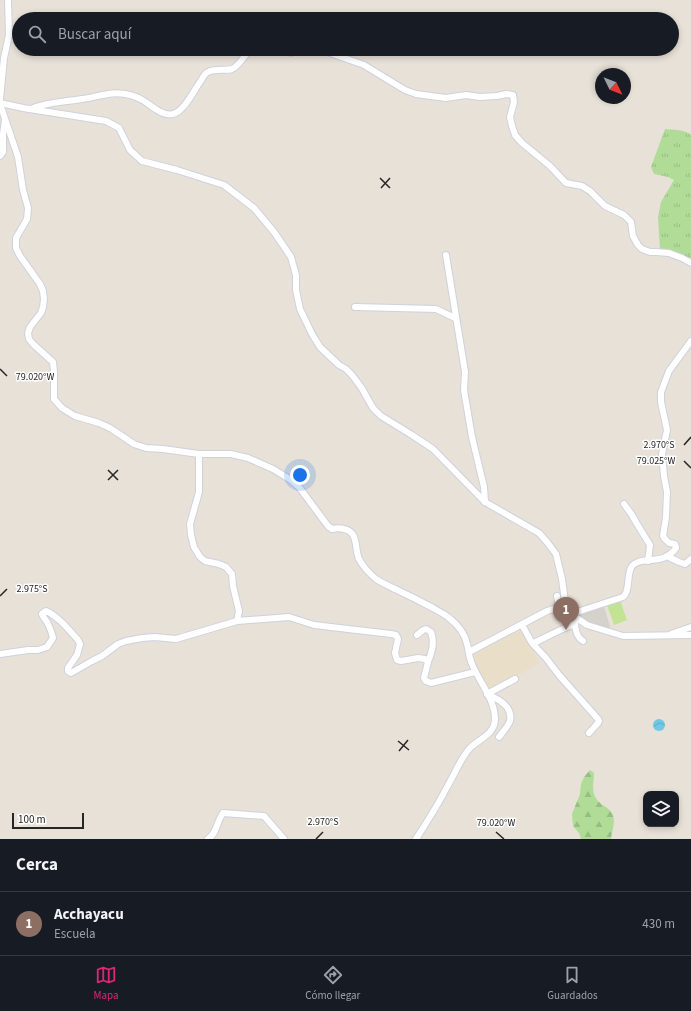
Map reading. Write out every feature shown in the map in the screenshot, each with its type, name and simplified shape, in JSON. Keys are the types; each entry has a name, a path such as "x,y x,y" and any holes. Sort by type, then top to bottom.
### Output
{"street":[{"path":"0,99 4,58 9,35 8,0"},
{"path":"31,109 48,103 84,99 104,94 123,93 135,96 163,113 172,114 180,110 190,98 207,72 218,69 232,69 239,64 245,56"},
{"path":"339,56 364,65 405,90 416,94 446,98 466,95 486,97 506,94 513,95 514,102 510,117 512,126 515,135 526,146 550,166 566,183 582,186 590,191 604,206 624,216 631,222 633,236 642,249 650,252 669,253 691,263"},
{"path":"416,839 447,788 464,756 470,748 488,734 495,724 494,708 475,672 467,642 462,630 448,617 380,582 364,568 358,557 355,536 352,532 347,529 332,529 328,526 299,487 291,480 273,469 248,458 231,454 199,454 146,448 134,444 110,428 99,423 75,416 62,408 54,399 53,362 29,339 28,333 30,326 41,313 44,299 40,284 16,248 16,238 27,219 28,208 23,190 18,157 0,103 106,121 119,128 130,150 142,161 224,185 254,208 274,232 291,257 296,275 296,290 300,309 320,347 352,375 373,408 381,416 432,449 485,502 539,533 556,554 562,579 563,608"},
{"path":"0,156 3,152 5,119"},
{"path":"446,255 455,318 465,372 464,390 472,437 484,487 485,502"},
{"path":"355,307 436,309 455,318"},
{"path":"534,644 574,619 623,598 627,592 629,570 633,565 637,562 660,560 671,554 676,548 675,544 669,543 664,536 667,492 662,454 667,430 661,402 661,392 669,371 691,341"},
{"path":"199,454 200,492 190,524 194,548 200,557 205,561 226,566 232,574 239,611 237,621"},
{"path":"624,504 632,514 639,528 650,544 648,561"},
{"path":"667,556 685,564 691,559"},
{"path":"557,596 563,608 574,619 587,625 623,636 691,635"},
{"path":"469,652 546,611 563,608"},
{"path":"0,654 38,650 47,647 54,638 42,614 46,611 61,622 80,644 77,655 68,668 71,673 92,660 102,656 118,644 126,641 155,637 176,639 237,621 289,617 314,624 396,635 398,639 395,653 397,660 401,661 418,658 425,659 428,662"},
{"path":"574,619 576,632 582,641"},
{"path":"522,625 532,643 598,719 598,723 589,733"},
{"path":"667,636 674,632 691,627"},
{"path":"417,635 426,629 431,632 433,638 433,647 424,678 426,681 431,683 475,672"},
{"path":"487,694 515,679"},
{"path":"487,694 499,700 507,707 510,713 510,722 499,737"},
{"path":"208,839 216,831 220,816 223,813 264,816 284,839"}],"shaded area":[{"path":"603,603 612,633 587,625 571,614"},
{"path":"521,628 540,663 490,691 472,659 473,655"}],"green space":[{"path":"665,129 682,131 691,135 691,259 675,252 660,249 658,217 661,202 674,180 654,174 651,167"},
{"path":"620,600 627,620 614,625 607,605"},
{"path":"590,770 594,773 593,789 597,800 612,813 614,825 611,839 581,839 579,833 573,826 572,814 580,794 581,784 584,777"}],"water":[{"path":"657,719 661,719 665,725 661,731 657,731 653,727 653,723"}],"place":[{"name":"Acchayacu","path":"566,630"}]}
